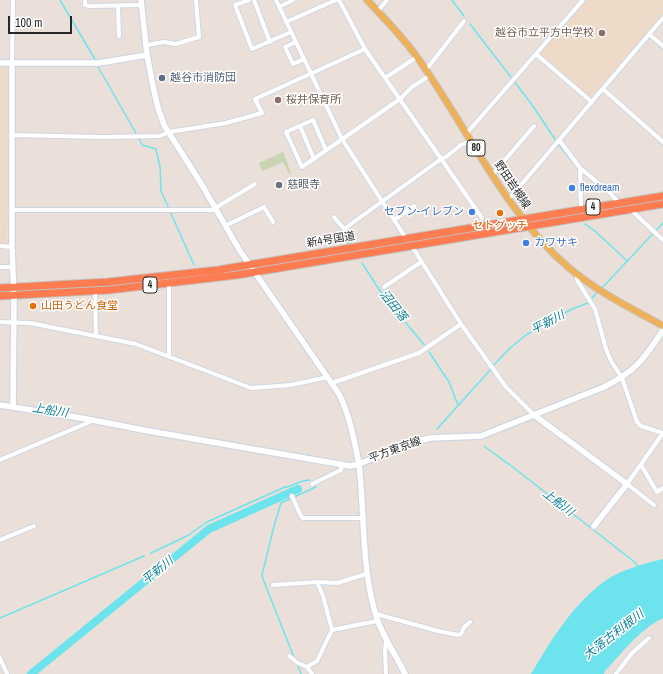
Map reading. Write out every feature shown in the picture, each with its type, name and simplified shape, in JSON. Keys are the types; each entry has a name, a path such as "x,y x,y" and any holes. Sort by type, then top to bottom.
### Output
{"highway":[{"name":"新4号国道","path":"0,288 108,282 205,272 663,196"},
{"name":"新4号国道","path":"0,296 95,291 255,272 663,204"}],"main road":[{"name":"野田岩槻線","path":"367,0 417,57 492,174 529,226 550,250 577,274 663,326"}],"street":[{"path":"13,0 13,405"},
{"path":"0,405 13,405 92,421 350,466 359,464 346,408 332,383 250,265 169,132 158,108 147,55 141,3 118,6 90,6 85,5 85,0"},
{"path":"146,45 164,42 176,44 199,37 196,0"},
{"path":"249,0 234,6 252,50 291,32"},
{"path":"254,0 270,42"},
{"path":"276,0 342,139 461,324 506,387 534,416 654,505"},
{"path":"279,7 293,0"},
{"path":"286,22 336,0"},
{"path":"339,0 365,49 482,218"},
{"path":"378,11 387,0"},
{"path":"466,134 537,55 583,0"},
{"path":"118,6 120,36"},
{"path":"509,198 663,18"},
{"path":"326,150 313,120 286,132 302,167 400,99 428,73 464,21"},
{"path":"649,34 663,46"},
{"path":"296,42 285,46 293,64 304,59"},
{"path":"12,135 160,136 169,132 226,123 262,113 255,99 365,49"},
{"path":"0,63 96,63 147,55"},
{"path":"537,55 592,102"},
{"path":"385,78 417,57"},
{"path":"603,89 663,142"},
{"path":"300,126 314,159"},
{"path":"492,174 534,126"},
{"path":"334,217 344,228 461,145 471,140"},
{"path":"559,140 580,169 610,193 619,203"},
{"path":"580,169 581,209"},
{"path":"12,210 170,211 215,209 255,184"},
{"path":"394,220 414,206"},
{"path":"225,226 264,207 273,222"},
{"path":"630,209 663,240"},
{"path":"0,246 12,246"},
{"path":"384,287 421,262"},
{"path":"0,267 12,267"},
{"path":"577,274 577,280 595,308 606,349 611,361 622,378 637,422 641,426 663,433 627,484 594,526"},
{"path":"169,283 169,357"},
{"path":"95,291 96,336"},
{"path":"0,322 30,323 136,344 251,388 291,385 328,377"},
{"path":"332,383 419,353 461,324"},
{"name":"平方東京線","path":"405,674 386,641 377,621 369,590 366,574 364,518 359,464 411,443 430,438 478,437 604,387 622,378 637,366 663,330"},
{"path":"0,460 92,421"},
{"path":"312,484 341,470 342,464"},
{"path":"640,465 657,492 663,488"},
{"path":"292,496 300,516 303,518 364,518"},
{"path":"0,540 34,526"},
{"path":"273,585 316,582 337,583 366,574"},
{"path":"289,656 298,663 308,666 317,661 332,630 323,596 316,582"},
{"path":"376,614 458,635 462,634 464,627 470,622"},
{"path":"332,630 377,621"},
{"path":"616,674 632,653 648,638"},
{"path":"386,641 386,674"},
{"path":"0,658 7,674"},
{"path":"308,666 312,674"}],"shaded area":[{"name":"越谷市立平方中学校","path":"586,0 663,0 663,15 590,98 541,54 541,52"},
{"path":"0,65 9,65 7,243 0,243"}],"green space":[{"path":"283,152 291,173 289,174 283,162 262,171 259,163"}],"water":[{"name":"大落古利根川","path":"663,559 663,618 639,635 605,671 604,674 531,674 564,623 593,590 618,573"}],"waterway":[{"path":"60,0 96,61"},
{"path":"452,0 464,16"},
{"path":"470,24 530,102 555,139"},
{"path":"97,65 137,135"},
{"path":"139,138 142,145 156,149 160,167 161,191 194,265"},
{"path":"559,145 579,170"},
{"name":"平新川","path":"601,289 663,223"},
{"path":"585,224 595,231 627,261"},
{"name":"沼田落","path":"343,233 348,243"},
{"name":"沼田落","path":"362,263 382,294 426,347"},
{"name":"平新川","path":"493,366 509,349 526,335 572,309 588,303 598,291"},
{"name":"沼田落","path":"429,352 449,382 458,405"},
{"name":"平新川","path":"437,429 491,369"},
{"name":"上船川","path":"208,439 243,445"},
{"name":"上船川","path":"484,446 632,560 639,567"},
{"name":"上船川","path":"281,451 311,456"},
{"name":"上船川","path":"314,457 320,458"},
{"path":"151,553 187,536 207,522 285,487 310,480"},
{"path":"295,660 262,575 281,503 316,487"},
{"name":"平新川","path":"31,674 209,529 298,489"},
{"path":"0,618 144,556"},
{"path":"297,663 301,674"}],"place":[{"name":"越谷市立平方中学校","path":"602,33"},
{"name":"越谷市消防団","path":"162,78"},
{"name":"桜井保育所","path":"278,100"},
{"name":"慈眼寺","path":"279,185"},
{"name":"flexdream","path":"572,188"},
{"name":"セブン-イレブン","path":"472,212"},
{"name":"セトグッチ","path":"500,213"},
{"name":"カワサキ","path":"526,243"},
{"name":"山田うどん食堂","path":"33,306"}]}
